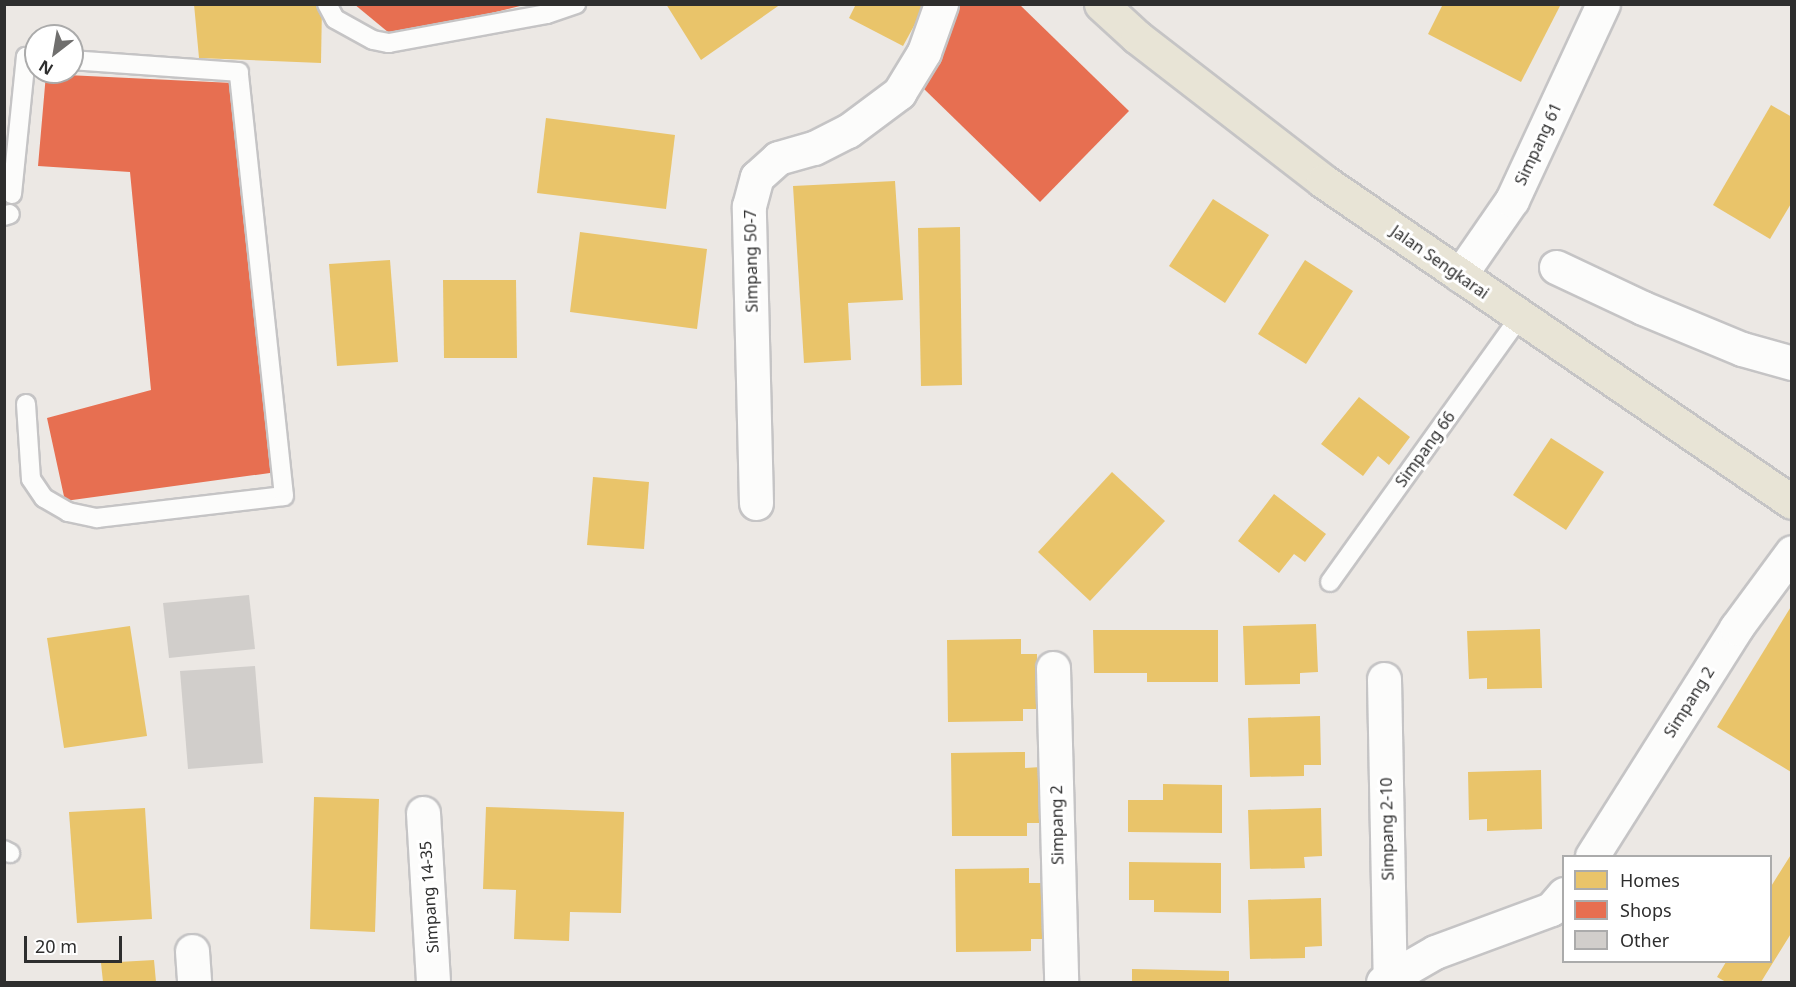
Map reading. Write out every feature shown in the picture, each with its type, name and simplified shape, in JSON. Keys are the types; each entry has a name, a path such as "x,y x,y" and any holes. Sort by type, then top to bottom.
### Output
{"main road":[{"name":"Jalan Sengkarai","path":"1101,4 1137,37 1323,181 1791,502"}],"street":[{"name":"Simpang 50-7","path":"756,503 749,206 756,177 778,158 814,148 848,131 899,93 924,52 941,4"},
{"name":"Simpang 61","path":"1460,275 1512,200 1603,4"},
{"path":"1556,267 1643,308 1742,349 1791,363"},
{"name":"Simpang 2","path":"1593,855 1736,628 1791,552"},
{"name":"Simpang 2","path":"1053,668 1061,982"},
{"name":"Simpang 2-10","path":"1384,679 1387,980"},
{"name":"Simpang 14-35","path":"423,813 434,982"},
{"path":"1387,980 1435,952 1551,909 1562,895"}],"lane":[{"path":"327,4 335,20 373,40 389,44 548,15 576,4"},
{"path":"26,404 31,479 44,498 68,513 97,518 284,496 239,72 84,61"},
{"path":"12,194 24,77"},
{"name":"Simpang 66","path":"1330,582 1520,317"}],"building: Homes":[{"path":"194,4 322,5 321,63 199,58"},
{"path":"666,4 781,4 701,60"},
{"path":"856,4 926,4 903,46 849,18"},
{"path":"1443,4 1561,4 1521,82 1428,34"},
{"path":"1771,105 1792,117 1792,202 1770,239 1713,205"},
{"path":"546,118 675,135 666,209 537,193"},
{"path":"895,181 903,300 848,303 851,360 804,363 793,186"},
{"path":"1213,199 1269,235 1225,303 1169,266"},
{"path":"960,227 962,385 921,386 918,228"},
{"path":"580,232 707,249 697,329 570,312"},
{"path":"390,260 398,362 337,366 329,264"},
{"path":"1305,260 1353,291 1306,364 1258,334"},
{"path":"443,280 516,280 517,358 444,358"},
{"path":"1359,397 1410,437 1389,465 1378,456 1363,476 1321,444"},
{"path":"1551,438 1604,472 1566,530 1513,495"},
{"path":"1112,472 1165,521 1090,601 1038,552"},
{"path":"593,477 649,482 644,549 587,545"},
{"path":"1274,494 1326,534 1305,562 1294,554 1279,573 1238,541"},
{"path":"1792,605 1792,770 1791,772 1717,727"},
{"path":"1316,624 1318,672 1300,673 1300,684 1245,685 1243,626"},
{"path":"130,626 147,736 64,748 47,638"},
{"path":"1540,629 1542,688 1487,689 1487,678 1469,679 1467,631"},
{"path":"1093,630 1218,630 1218,682 1147,682 1147,673 1094,673"},
{"path":"1021,639 1021,654 1037,654 1038,709 1023,709 1023,721 948,722 947,640"},
{"path":"1320,716 1321,765 1304,765 1304,776 1250,777 1248,718"},
{"path":"1025,752 1025,768 1041,767 1042,823 1027,823 1027,836 952,836 951,753"},
{"path":"1541,770 1542,829 1487,831 1487,819 1469,820 1468,772"},
{"path":"1163,784 1222,785 1222,833 1128,832 1128,800 1163,800"},
{"path":"314,797 379,799 375,932 310,929"},
{"path":"486,807 624,812 621,913 570,912 569,941 514,939 516,890 483,889"},
{"path":"145,808 152,919 77,923 69,812"},
{"path":"1321,808 1322,856 1304,857 1305,868 1250,869 1248,810"},
{"path":"1792,853 1792,932 1761,982 1726,982 1717,977 1725,963 1772,963 1772,885"},
{"path":"1129,862 1221,863 1221,913 1154,912 1154,900 1129,900"},
{"path":"1029,868 1029,883 1045,883 1046,939 1031,939 1031,951 956,952 955,869"},
{"path":"1321,898 1322,946 1305,947 1305,958 1250,959 1248,900"},
{"path":"154,960 156,982 103,982 101,963"},
{"path":"1132,969 1229,971 1229,982 1132,982"}],"building: Shops":[{"path":"354,4 524,4 524,5 394,37"},
{"path":"958,4 1019,4 1129,111 1040,202 923,88"},
{"path":"84,76 233,83 277,472 65,501 47,418 151,390 130,172 38,166 45,84 84,84"}],"building: Other":[{"path":"249,595 255,649 169,658 163,603"},
{"path":"255,666 263,763 188,769 180,671"}]}
